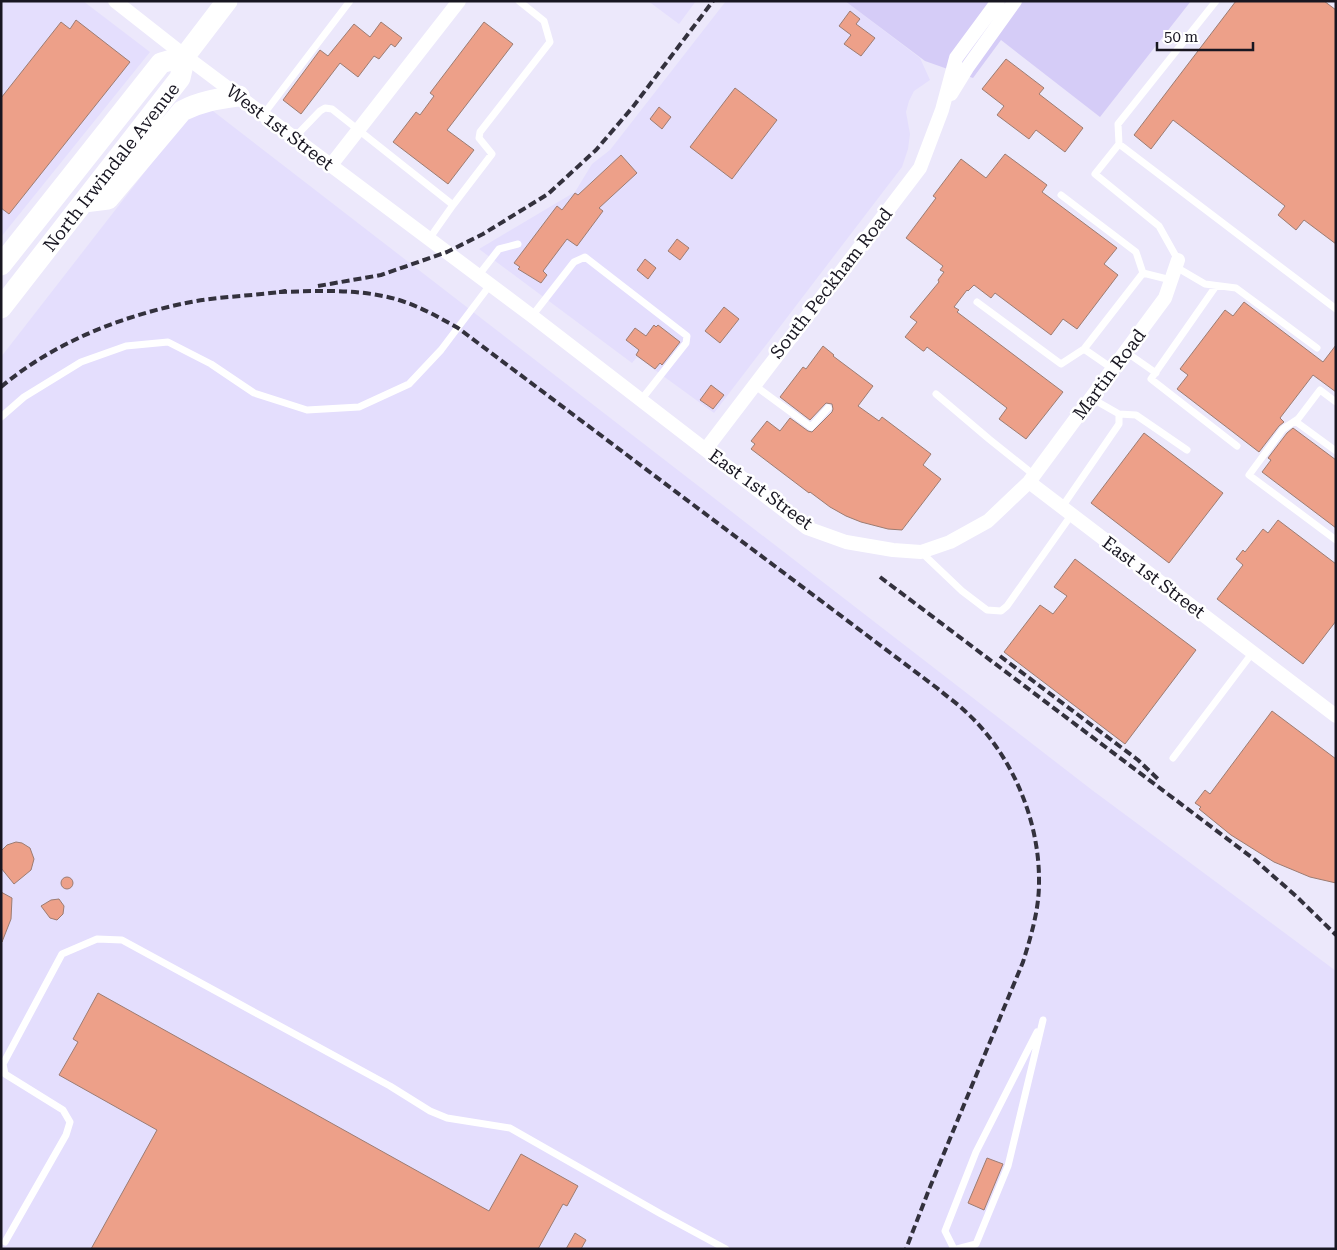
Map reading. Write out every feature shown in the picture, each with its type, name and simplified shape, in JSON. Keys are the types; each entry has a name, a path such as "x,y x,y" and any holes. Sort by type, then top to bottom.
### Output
{"main road":[{"path":"185,56 221,6"},
{"name":"North Irwindale Avenue","path":"1,265 161,63 185,56 180,78 1,308"},
{"path":"84,202 108,199 182,111 207,100 239,96"}],"street":[{"path":"331,165 459,1"},
{"path":"942,110 956,58 998,1"},
{"path":"942,110 967,68 1015,1"},
{"name":"West 1st Street","path":"121,3 185,56 447,252"},
{"name":"South Peckham Road","path":"706,449 920,168 942,110"},
{"name":"East 1st Street","path":"447,252 807,528 846,542 893,550 921,552 950,542 988,521 1032,478 1067,510 1336,716"},
{"name":"Martin Road","path":"1032,478 1165,298 1175,269"}],"lane":[{"path":"263,115 350,1"},
{"path":"429,238 492,154 479,138 480,132 550,42 544,21 519,1"},
{"path":"1175,269 1160,226 1095,174 1119,144 1118,124 1216,1"},
{"path":"294,138 310,120 325,108 332,109 453,205"},
{"path":"1119,144 1336,309"},
{"path":"1061,196 1136,252 1143,273"},
{"path":"478,276 499,249 518,244"},
{"path":"532,316 574,262 585,257 688,336 686,342 641,400"},
{"path":"977,302 1061,364 1084,349 1143,273 1175,269 1205,284 1236,288 1317,348"},
{"path":"1,417 24,397 81,362 126,346 168,342 211,364 254,393 306,410 359,407 409,384 441,350 490,285"},
{"path":"1216,286 1152,379 1237,446"},
{"path":"1084,349 1113,369"},
{"path":"1126,352 1156,373"},
{"path":"753,385 811,427 828,408"},
{"path":"1336,402 1320,390 1295,421 1283,429 1249,475 1336,540"},
{"path":"936,394 1032,478"},
{"path":"1091,398 1119,414 1136,415 1187,450"},
{"path":"921,552 962,591 987,610 1001,611 1067,510 1119,424 1119,414"},
{"path":"1295,421 1336,452"},
{"path":"1173,758 1253,652"},
{"path":"4,1242 66,1135 70,1122 64,1110 5,1074 3,1064 62,954 96,938 122,940 390,1086 430,1111 447,1118 510,1128 726,1249"},
{"path":"1043,1020 1008,1166 976,1244 955,1249 945,1231 972,1161 1043,1020"}],"shaded area":[{"path":"1,1 83,1 150,52 1,237"},
{"path":"648,1 696,1 679,24"},
{"path":"726,1 845,1 920,58 930,80 914,91 909,101 906,112 910,134 908,149 902,167 714,413 637,357 632,363 479,249 575,192 592,164 610,150"},
{"path":"845,1 1191,1 1100,117 1001,40 973,78 925,61"},
{"path":"200,101 1092,790 1336,971 1336,1249 1,1249 1,357"}],"building":[{"path":"1236,1 1324,1 1336,10 1336,244 1304,220 1296,230 1278,215 1285,206 1173,120 1151,149 1134,135"},
{"path":"850,11 860,19 856,24 875,38 861,56 844,44 851,35 839,26"},
{"path":"76,20 130,62 9,214 1,208 1,98 61,22 70,29"},
{"path":"381,22 402,38 395,47 391,44 379,59 374,56 358,77 340,63 301,114 283,100 320,50 328,56 354,24 370,37"},
{"path":"484,22 513,44 447,130 474,150 448,184 393,142 416,112 420,115 434,96 430,93"},
{"path":"1006,59 1044,88 1039,94 1083,128 1065,152 1036,130 1029,139 997,115 1004,106 982,89"},
{"path":"735,88 777,120 732,179 690,147"},
{"path":"659,107 671,117 662,129 650,119"},
{"path":"1005,154 1047,185 1042,192 1117,248 1104,264 1118,275 1077,329 1063,319 1051,335 995,293 991,298 974,285 967,290 954,307 959,310 957,312 1063,392 1026,439 999,419 1007,408 927,347 923,351 905,337 917,322 910,317 939,282 938,280 944,272 940,270 943,266 906,238 936,198 933,196 961,159 986,178"},
{"path":"621,155 637,173 599,208 603,211 577,246 567,239 543,271 547,275 541,283 518,269 520,267 514,263 557,206 562,210 575,193 578,195"},
{"path":"677,239 689,248 680,260 668,251"},
{"path":"645,259 656,268 648,279 637,270"},
{"path":"1244,302 1323,362 1336,345 1336,392 1313,375 1280,418 1284,422 1259,452 1177,389 1188,375 1180,369 1225,310 1233,316"},
{"path":"724,307 739,319 720,343 705,331"},
{"path":"654,325 656,327 658,325 680,342 662,365 660,363 655,369 636,355 639,350 626,340 635,328 646,336"},
{"path":"823,346 833,356 873,386 858,406 879,421 882,417 931,454 923,465 941,479 902,530 888,529 846,516 809,493 751,449 755,444 751,441 767,421 780,431 790,418 812,432 832,412 832,404 826,403 810,420 780,397 803,367 806,369"},
{"path":"711,385 724,395 713,409 700,400"},
{"path":"1293,428 1336,460 1336,528 1262,472 1271,460 1268,458"},
{"path":"1144,433 1223,493 1169,563 1091,503"},
{"path":"1278,520 1336,564 1336,621 1303,664 1217,599 1243,565 1236,559 1243,550 1245,552 1263,529 1268,533"},
{"path":"1075,559 1196,650 1125,744 1004,652 1040,605 1053,614 1067,596 1054,587"},
{"path":"1272,711 1336,759 1336,883 1310,877 1274,862 1231,835 1199,809 1201,807 1195,803 1205,790 1210,794"},
{"path":"16,842 30,848 34,859 31,870 14,884 1,868 1,851 7,845"},
{"path":"65,877 69,877 73,883 69,889 65,889 61,885 61,881"},
{"path":"1,892 12,898 11,919 2,942"},
{"path":"59,899 64,906 63,914 57,920 50,918 41,906 51,900"},
{"path":"98,993 489,1211 521,1154 578,1186 567,1206 563,1204 538,1249 91,1249 157,1130 59,1075 78,1042 73,1039"},
{"path":"987,1158 1003,1164 984,1210 968,1203"},
{"path":"575,1233 586,1240 581,1249 566,1249"}],"railway":[{"path":"318,286 381,275 447,252 483,234 548,194 596,150 632,108 713,1"},
{"path":"1,387 22,371 67,344 91,332 140,314 214,298 286,291"},
{"path":"279,292 344,291 393,298 431,313 458,328 937,688 966,712 997,748 1010,768 1020,790 1034,836 1039,883 1036,913 1023,962 906,1249"},
{"path":"880,577 1254,859 1336,935"},
{"path":"1000,656 1138,760 1160,781"}]}
